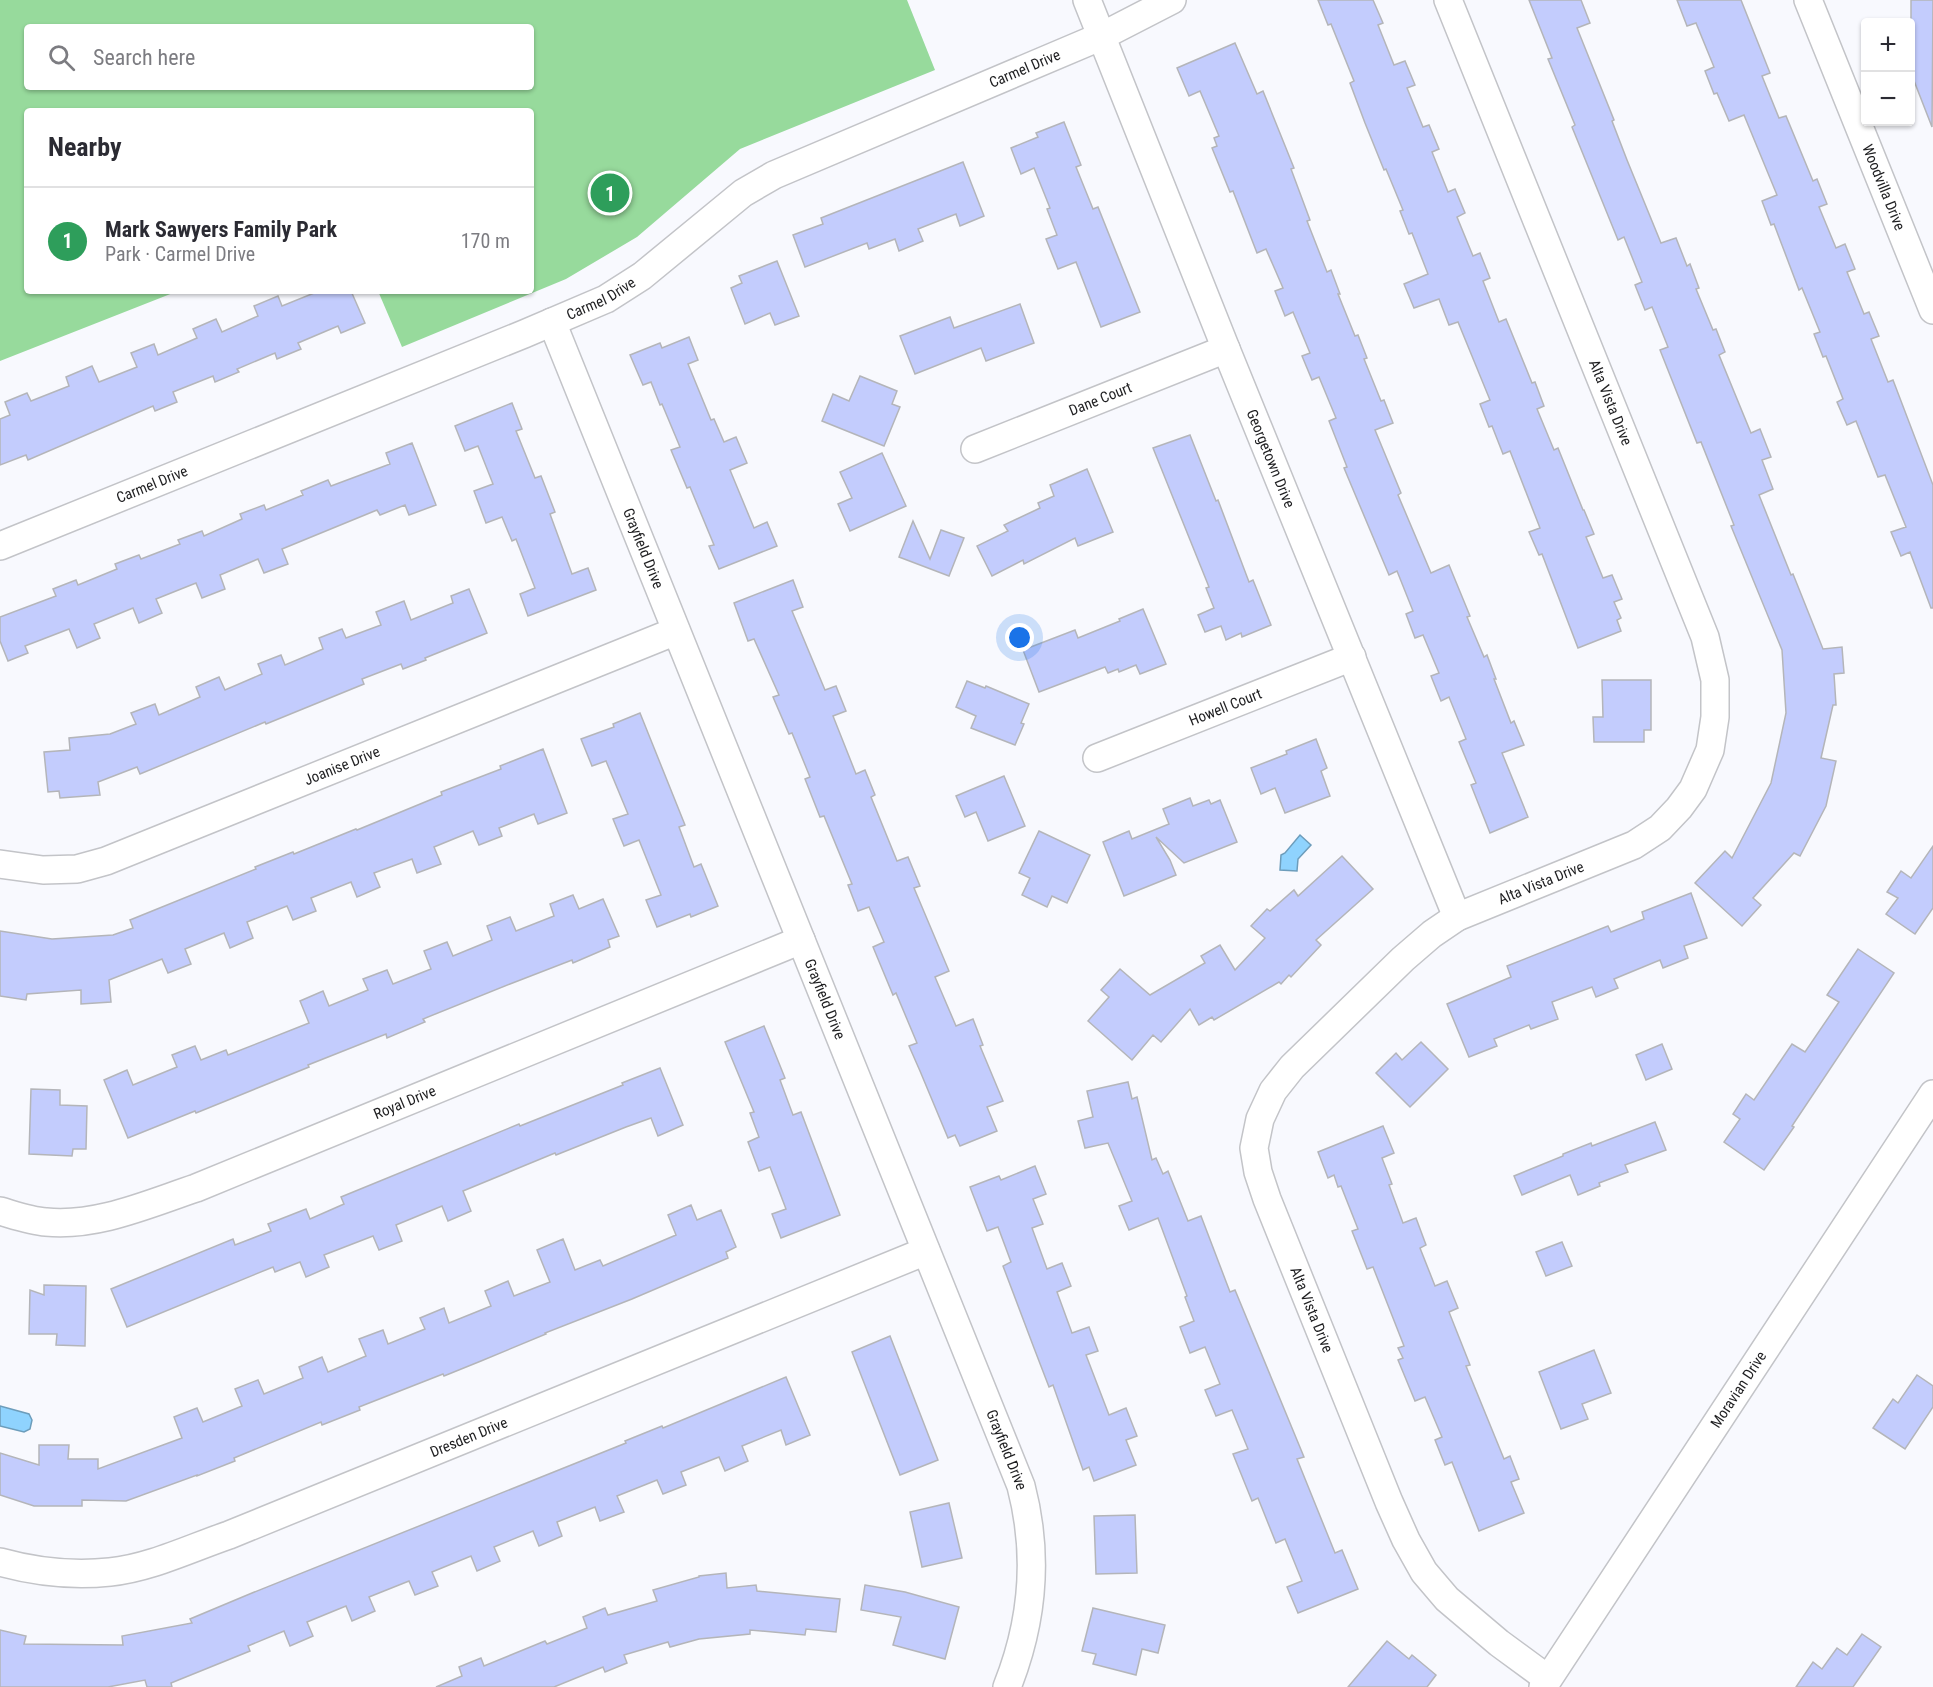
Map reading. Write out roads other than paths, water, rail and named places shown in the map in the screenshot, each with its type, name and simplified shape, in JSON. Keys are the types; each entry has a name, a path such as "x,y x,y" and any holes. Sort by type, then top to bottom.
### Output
{"street":[{"name":"Georgetown Drive","path":"1087,0 1226,349 1457,916"},
{"name":"Carmel Drive","path":"0,546 606,299 642,276 734,200 774,175 1102,36 1172,0"},
{"name":"Alta Vista Drive","path":"1448,0 1705,637 1715,680 1715,717 1710,750 1693,789 1660,828 1614,853 1457,916 1402,959 1292,1067 1273,1091 1260,1119 1254,1148 1266,1199 1406,1540 1424,1572 1447,1599 1545,1683"},
{"name":"Woodvilla Drive","path":"1808,0 1933,310"},
{"name":"Grayfield Drive","path":"552,322 1021,1486 1028,1512 1032,1575 1016,1664 1006,1687"},
{"name":"Dane Court","path":"975,449 1226,349"},
{"name":"Joanise Drive","path":"0,864 43,870 77,869 106,861 676,631"},
{"name":"Howell Court","path":"1097,758 1352,657"},
{"name":"Royal Drive","path":"0,1211 45,1222 84,1222 196,1188 801,940"},
{"name":"Moravian Drive","path":"1545,1683 1933,1094"},
{"name":"Dresden Drive","path":"0,1562 23,1568 68,1574 112,1572 160,1560 229,1535 926,1251"}],"water":[{"path":"1300,835 1311,845 1298,859 1297,871 1280,870 1281,855"},
{"path":"0,1406 29,1414 32,1420 30,1429 24,1432 0,1426"}],"place":[{"name":"Mark Sawyers Family Park","path":"610,193"}]}
